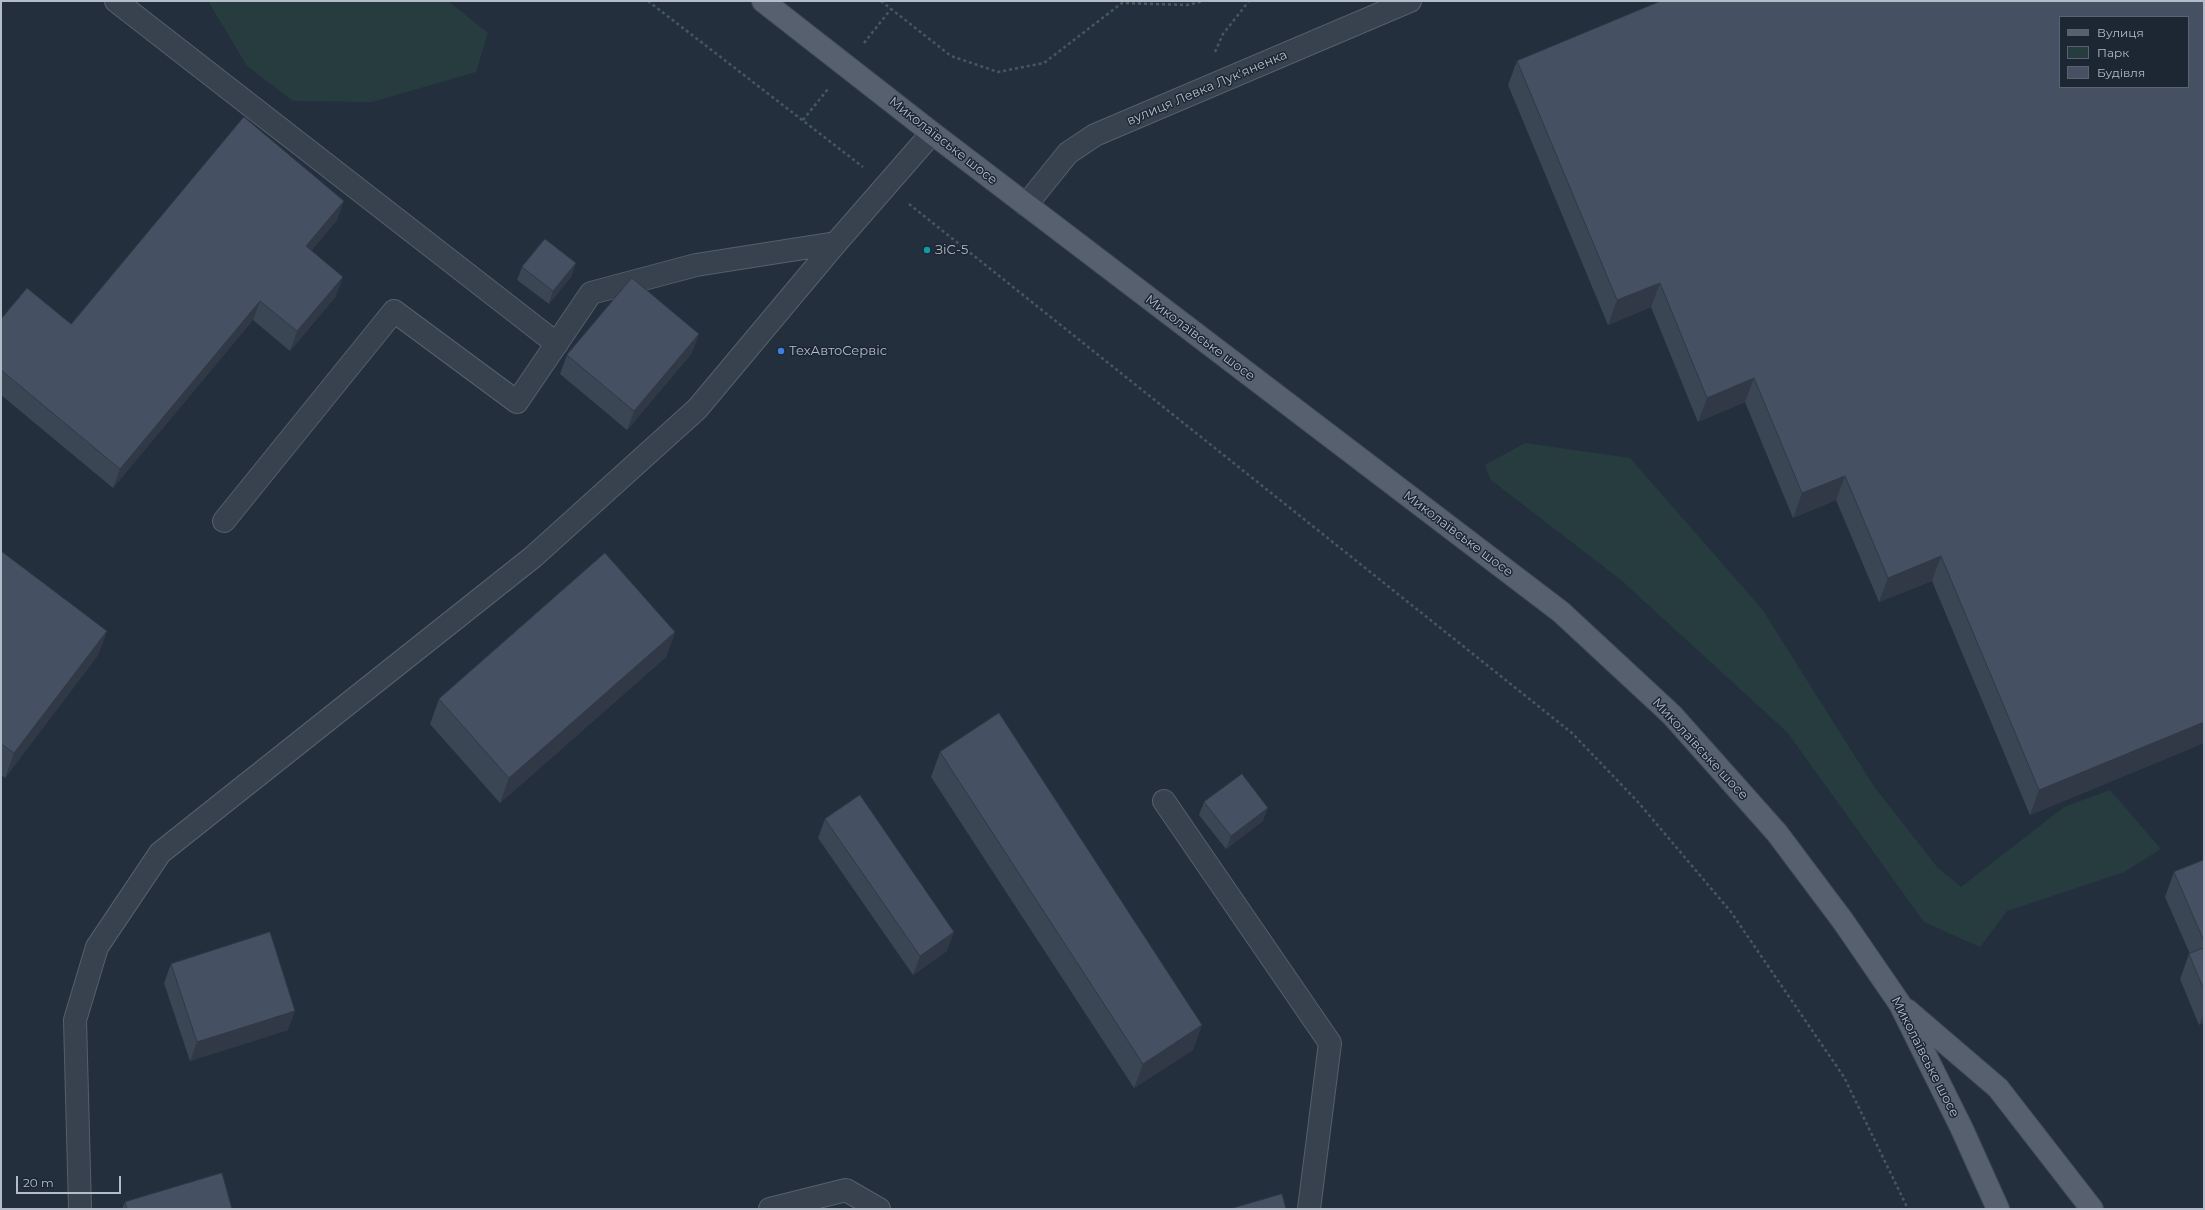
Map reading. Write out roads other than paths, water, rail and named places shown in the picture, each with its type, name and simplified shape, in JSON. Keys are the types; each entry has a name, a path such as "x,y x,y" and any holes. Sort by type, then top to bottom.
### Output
{"main road":[{"name":"Миколаївське шосе","path":"763,1 1026,205 1561,612 1672,715 1777,833 1843,921 1900,1004 1962,1129 1998,1209"},
{"path":"1900,1004 1998,1088 2092,1209"}],"street":[{"path":"116,1 557,344"},
{"name":"вулиця Левка Лук'яненка","path":"1026,205 1068,153 1095,136 1410,1"},
{"path":"80,1209 75,1020 97,947 160,854 527,562 698,409 885,185 932,133"},
{"path":"224,521 394,311 517,402 591,293 696,265 836,243"},
{"path":"1164,801 1330,1044 1309,1209"},
{"path":"770,1209 846,1190 879,1209"}],"place":[{"name":"ЗіС-5","path":"927,250"},
{"name":"ТехАвтоСервіс","path":"781,351"}]}
